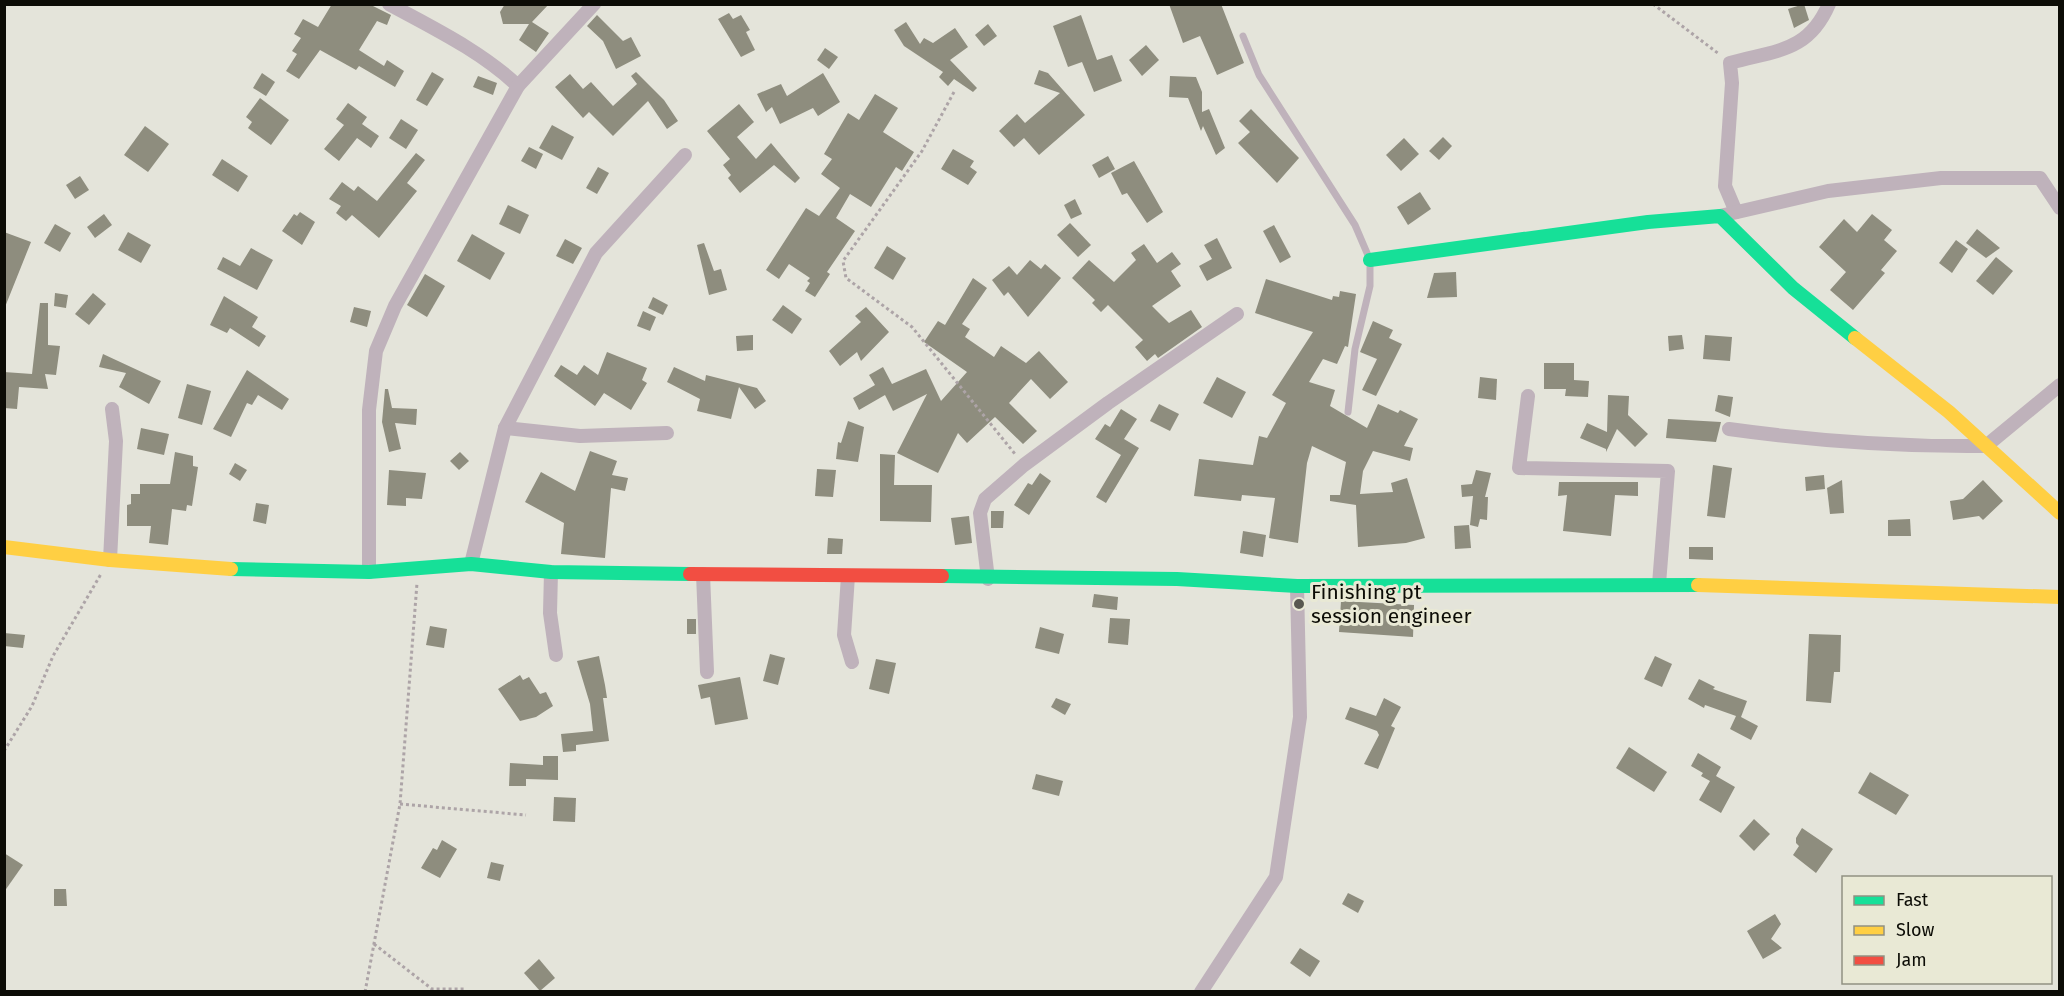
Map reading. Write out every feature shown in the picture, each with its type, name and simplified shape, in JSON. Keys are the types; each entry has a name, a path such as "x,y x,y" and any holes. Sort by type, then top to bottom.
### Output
{"street":[{"path":"389,4 438,30 504,73 518,86"},
{"path":"369,572 369,410 376,351 395,306 518,86 594,4"},
{"path":"1736,212 1725,186 1732,83 1730,63 1793,47 1818,26 1829,4"},
{"path":"471,564 505,428 596,253 685,154"},
{"path":"1370,260 1648,222 1720,216 1828,191 1941,178 2040,178 2060,208"},
{"path":"1720,216 1793,288 1948,412 2060,513"},
{"path":"988,579 980,513 985,499 1024,465 1237,314"},
{"path":"1729,429 1811,441 1866,445 1986,446 2060,385"},
{"path":"1528,396 1520,468 1668,471 1659,584"},
{"path":"110,560 116,441 112,409"},
{"path":"505,428 580,436 667,433"},
{"path":"4,547 110,560 229,569 369,572 471,564 551,572 988,579 1177,579 1297,586 1659,584 2060,597"},
{"path":"551,572 550,613 556,655"},
{"path":"703,574 707,672"},
{"path":"848,576 844,634 852,662"},
{"path":"1202,992 1276,877 1300,717 1297,586"}],"lane":[{"path":"1243,36 1259,75 1355,225 1370,260 1370,286 1355,349 1348,412"}],"path":[{"path":"1653,4 1730,63"},
{"path":"954,92 922,151 843,261 846,278 912,327 1024,465"},
{"path":"4,752 32,706 53,656 110,560"},
{"path":"365,992 400,804 418,569"},
{"path":"400,804 526,815"},
{"path":"374,944 432,989 466,989"}],"building":[{"path":"332,4 369,4 391,15 387,25 377,21 359,50 384,66 387,60 404,71 395,87 359,66 356,70 320,50 299,79 286,71 297,54 292,51 301,38 294,34 303,19 318,27"},
{"path":"505,4 549,4 532,22 549,33 536,52 519,40 529,24 503,24 500,12"},
{"path":"1169,4 1221,4 1244,63 1217,75 1200,36 1183,43"},
{"path":"1804,4 1809,20 1794,28 1788,9"},
{"path":"729,13 733,19 741,15 750,30 746,32 755,50 741,57 718,19"},
{"path":"597,15 623,41 631,37 641,56 616,69 603,41 587,26"},
{"path":"1081,15 1097,60 1112,55 1122,81 1094,92 1082,62 1068,67 1053,26"},
{"path":"906,22 920,44 924,38 933,43 955,28 968,47 950,60 977,88 973,92 954,79 948,86 939,77 943,72 904,46 894,30"},
{"path":"988,24 997,36 984,46 975,35"},
{"path":"1146,45 1159,60 1142,76 1129,60"},
{"path":"825,48 838,57 829,69 817,60"},
{"path":"1039,70 1048,73 1085,115 1039,155 1024,138 1014,147 999,131 1017,114 1025,123 1060,93 1034,84"},
{"path":"432,72 444,79 427,106 416,100"},
{"path":"636,72 664,100 678,121 667,129 648,101 613,136 589,112 583,118 555,87 570,74 583,89 591,82 613,106 637,84 631,76"},
{"path":"262,73 275,82 266,96 253,88"},
{"path":"823,73 840,102 818,116 813,108 780,124 772,107 766,112 757,94 781,84 787,96"},
{"path":"478,76 497,83 493,95 473,87"},
{"path":"1170,76 1196,77 1202,92 1202,112 1209,109 1225,148 1216,155 1203,126 1201,131 1188,98 1169,97"},
{"path":"875,94 898,108 883,132 914,152 902,171 896,167 871,207 850,194 836,218 855,231 827,272 830,274 815,297 805,291 810,278 789,264 779,279 766,270 806,208 819,216 840,188 821,174 832,159 824,154 848,113 859,120"},
{"path":"260,98 289,120 271,145 248,128 252,122 246,117"},
{"path":"348,103 367,117 362,124 379,136 371,148 357,138 339,161 324,149 344,125 336,119"},
{"path":"739,104 754,122 737,137 756,159 771,143 800,178 795,183 774,165 740,193 728,178 731,175 723,165 730,159 707,131"},
{"path":"1251,109 1299,158 1277,183 1238,143 1250,132 1239,121"},
{"path":"401,119 418,130 406,149 389,138"},
{"path":"552,125 574,137 562,160 539,148"},
{"path":"145,126 169,144 148,172 124,155"},
{"path":"1443,137 1452,146 1439,160 1429,151"},
{"path":"1404,138 1419,154 1401,171 1386,155"},
{"path":"529,147 543,154 536,169 521,161"},
{"path":"953,149 974,161 970,167 977,172 968,185 941,169"},
{"path":"416,153 425,160 407,183 417,191 379,238 352,215 346,221 336,213 341,206 329,199 342,182 354,191 358,186 377,201"},
{"path":"1108,156 1115,169 1099,178 1092,165"},
{"path":"222,159 248,176 238,192 212,175"},
{"path":"1134,161 1163,212 1147,223 1127,193 1122,195 1111,173"},
{"path":"598,167 609,173 597,194 586,188"},
{"path":"80,176 89,190 75,199 66,185"},
{"path":"1420,192 1431,209 1408,225 1397,207"},
{"path":"1075,199 1082,214 1071,219 1064,205"},
{"path":"508,205 529,215 520,234 499,224"},
{"path":"300,212 315,222 302,245 282,231 294,214 297,216"},
{"path":"104,214 112,225 95,238 87,227"},
{"path":"1872,214 1892,230 1884,240 1897,251 1881,270 1885,273 1853,310 1830,290 1846,272 1819,247 1844,219 1857,232"},
{"path":"1070,223 1091,245 1078,257 1057,235"},
{"path":"55,224 71,233 60,252 44,243"},
{"path":"1274,225 1291,257 1280,263 1263,231"},
{"path":"1977,229 2000,248 1986,258 1966,243"},
{"path":"4,232 31,242 5,307 4,307"},
{"path":"128,232 151,245 141,263 118,250"},
{"path":"472,234 505,253 490,280 457,261"},
{"path":"1217,238 1232,268 1207,281 1199,266 1212,259 1204,245"},
{"path":"565,239 582,248 573,264 556,256"},
{"path":"1956,240 1968,249 1952,273 1939,263"},
{"path":"704,243 714,271 721,269 727,290 709,295 697,245"},
{"path":"1144,244 1157,263 1172,252 1181,264 1171,271 1181,286 1152,306 1169,323 1191,310 1202,327 1158,358 1155,354 1147,361 1135,347 1143,340 1108,305 1101,312 1092,303 1095,300 1072,278 1089,260 1114,282 1136,260 1131,253"},
{"path":"887,246 906,258 893,280 874,268"},
{"path":"251,248 273,260 257,290 217,269 223,257 240,266"},
{"path":"1996,257 2013,271 1993,295 1976,281"},
{"path":"1030,260 1041,269 1045,264 1061,278 1028,317 1008,292 1004,296 992,280 1009,266 1017,275"},
{"path":"1456,272 1457,297 1427,298 1434,273"},
{"path":"425,274 445,286 427,317 407,305"},
{"path":"973,278 987,288 962,324 970,329 965,337 994,357 1001,346 1026,363 1039,351 1068,382 1050,399 1031,379 1009,403 1037,431 1023,444 995,417 967,443 958,433 938,473 897,453 927,394 893,411 885,395 859,410 853,398 875,385 869,375 883,367 892,384 926,369 941,401 967,372 924,342 938,321 945,325"},
{"path":"1266,279 1332,300 1333,296 1339,297 1340,291 1356,294 1348,347 1345,346 1337,364 1323,359 1309,382 1335,390 1330,406 1367,428 1378,404 1398,413 1400,410 1418,419 1404,446 1413,448 1410,461 1373,451 1363,471 1360,494 1393,492 1391,483 1407,478 1425,538 1406,543 1358,547 1356,505 1330,501 1330,495 1340,495 1346,462 1312,446 1307,463 1298,543 1269,538 1275,498 1242,495 1241,501 1194,496 1199,459 1253,465 1259,436 1267,438 1286,403 1272,395 1313,332 1255,313"},
{"path":"55,293 68,295 66,308 54,306"},
{"path":"93,293 106,304 89,325 75,314"},
{"path":"224,296 258,317 252,327 266,336 259,347 230,328 227,333 210,325"},
{"path":"653,297 668,305 663,315 648,308"},
{"path":"40,303 48,303 48,345 60,346 56,375 45,374 48,389 19,387 17,409 4,408 4,372 32,374"},
{"path":"783,305 802,319 792,334 772,320"},
{"path":"354,307 371,311 367,327 350,322"},
{"path":"866,307 889,332 861,361 857,352 840,366 829,351 861,322 855,316"},
{"path":"643,311 656,317 650,331 637,326"},
{"path":"1373,321 1393,330 1389,338 1402,344 1376,396 1362,390 1377,359 1360,352"},
{"path":"753,335 753,350 737,351 736,336"},
{"path":"1682,335 1684,349 1669,351 1668,336"},
{"path":"1705,335 1732,337 1730,361 1703,359"},
{"path":"607,352 647,368 642,380 647,383 631,410 604,393 595,406 554,376 561,365 577,375 584,365 598,375"},
{"path":"103,354 161,381 149,404 119,387 126,373 99,367"},
{"path":"1544,363 1574,363 1574,380 1589,381 1588,397 1565,396 1566,389 1544,389"},
{"path":"674,367 705,381 706,375 757,388 766,401 755,409 739,387 731,419 697,411 700,399 667,382"},
{"path":"247,370 289,399 282,410 258,395 252,405 247,403 231,437 213,429"},
{"path":"1217,377 1246,392 1232,418 1203,403"},
{"path":"1480,377 1497,379 1496,400 1478,398"},
{"path":"187,384 211,391 202,425 178,418"},
{"path":"385,389 388,389 392,408 417,409 416,425 395,423 401,449 389,452 382,422"},
{"path":"1608,395 1629,396 1628,415 1648,434 1635,447 1617,429 1606,452 1606,449 1580,438 1587,423 1607,432"},
{"path":"1718,395 1733,397 1730,417 1715,411"},
{"path":"1159,404 1179,414 1170,431 1150,421"},
{"path":"1121,409 1137,419 1124,439 1139,448 1106,503 1096,497 1121,455 1095,439 1105,424 1110,427"},
{"path":"1668,419 1721,422 1716,442 1666,438"},
{"path":"848,421 864,427 858,462 836,459 838,442 841,443"},
{"path":"141,428 169,434 164,455 137,449"},
{"path":"590,451 617,461 612,475 628,478 625,491 611,488 605,558 561,554 564,523 525,502 541,472 575,491"},
{"path":"175,452 193,456 193,466 198,467 192,506 187,505 186,511 172,509 168,545 149,543 151,526 127,526 127,505 131,504 131,494 140,494 140,484 170,484"},
{"path":"460,452 469,461 459,470 450,461"},
{"path":"880,454 895,455 894,485 932,485 931,522 880,521"},
{"path":"235,463 247,470 240,481 229,474"},
{"path":"1713,465 1732,468 1725,518 1707,516"},
{"path":"817,469 836,470 833,497 815,496"},
{"path":"389,470 426,473 422,499 406,498 406,506 387,505"},
{"path":"1476,470 1491,473 1485,497 1488,497 1487,520 1480,519 1478,527 1470,525 1473,496 1462,497 1461,485 1472,484"},
{"path":"1040,473 1051,481 1029,515 1014,505 1028,483 1032,485"},
{"path":"1824,475 1825,489 1806,491 1805,477"},
{"path":"1842,480 1844,513 1830,514 1827,488"},
{"path":"1983,480 2003,501 1983,520 1979,516 1953,520 1950,501 1963,499"},
{"path":"1559,482 1638,482 1638,496 1615,495 1611,536 1563,531 1567,495 1558,496"},
{"path":"256,503 269,505 266,524 253,521"},
{"path":"991,511 1004,511 1003,528 991,528"},
{"path":"969,516 972,543 955,545 951,518"},
{"path":"1910,519 1911,536 1888,536 1888,520"},
{"path":"1469,525 1471,548 1455,549 1454,526"},
{"path":"1243,531 1266,535 1263,557 1240,553"},
{"path":"828,538 843,539 842,554 827,554"},
{"path":"1689,547 1713,547 1713,560 1689,559"},
{"path":"1094,594 1118,597 1117,610 1092,607"},
{"path":"1341,601 1414,605 1413,637 1339,632"},
{"path":"1110,618 1130,619 1128,645 1108,643"},
{"path":"687,619 696,619 696,634 687,634"},
{"path":"430,626 447,629 444,648 426,645"},
{"path":"1040,627 1064,634 1059,654 1035,648"},
{"path":"4,633 25,635 23,648 4,646"},
{"path":"1809,634 1841,635 1840,672 1834,672 1831,703 1806,701"},
{"path":"770,654 785,658 778,685 763,681"},
{"path":"599,656 607,698 603,698 609,741 576,745 576,751 563,752 561,734 593,731 590,704 577,661"},
{"path":"1655,656 1672,664 1662,687 1644,679"},
{"path":"876,659 896,663 889,694 869,689"},
{"path":"520,675 523,680 529,677 540,694 546,692 553,706 536,717 520,721 498,689"},
{"path":"740,677 748,719 715,725 710,697 701,699 698,685"},
{"path":"1699,679 1715,687 1713,689 1747,701 1741,717 1758,726 1751,740 1730,729 1736,716 1705,705 1704,708 1688,699"},
{"path":"1056,698 1071,704 1065,715 1051,707"},
{"path":"1384,698 1401,707 1391,726 1395,728 1378,769 1364,764 1379,735 1377,731 1345,719 1350,707 1376,716"},
{"path":"1629,747 1667,772 1654,792 1616,768"},
{"path":"1698,753 1721,767 1716,776 1735,787 1721,813 1699,800 1710,781 1701,776 1703,773 1691,766"},
{"path":"543,756 558,756 558,780 526,779 526,786 509,786 510,763 543,765"},
{"path":"1870,772 1909,795 1896,815 1858,793"},
{"path":"1036,774 1063,781 1059,796 1032,789"},
{"path":"554,797 576,798 575,822 553,821"},
{"path":"1754,819 1770,834 1754,851 1739,836"},
{"path":"1802,828 1833,849 1816,873 1793,855 1799,846 1796,838"},
{"path":"442,840 457,849 440,878 421,868 433,848 437,850"},
{"path":"4,853 23,865 4,892"},
{"path":"491,862 504,865 500,881 487,878"},
{"path":"54,889 66,889 67,906 54,906"},
{"path":"1348,893 1364,901 1358,913 1342,904"},
{"path":"1775,914 1781,924 1771,939 1782,948 1763,959 1747,931"},
{"path":"1300,948 1320,961 1310,977 1290,963"},
{"path":"539,959 555,978 540,991 524,973"}],"traffic: fast":[{"path":"1370,260 1648,222 1720,216 1793,288 1855,338"},
{"path":"231,569 369,572 471,564 551,572 690,574"},
{"path":"942,576 1177,579 1297,586 1698,585"}],"traffic: slow":[{"path":"1855,338 1949,412 2060,513"},
{"path":"4,547 110,560 231,569"},
{"path":"1698,585 2060,597"}],"traffic: jam":[{"path":"690,574 942,576"}],"place":[{"name":"Finishing pt session engineer","path":"1299,604"}]}
